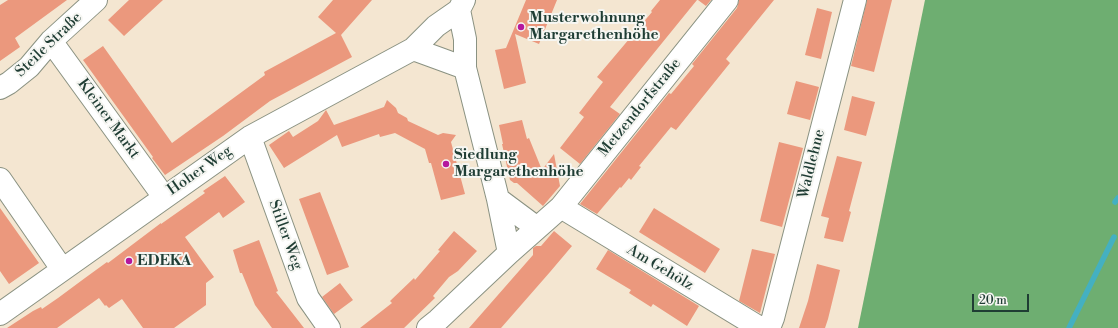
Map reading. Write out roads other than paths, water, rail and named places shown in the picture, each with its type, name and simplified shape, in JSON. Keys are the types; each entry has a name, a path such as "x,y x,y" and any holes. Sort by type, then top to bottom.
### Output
{"street":[{"name":"Steile Straße","path":"0,88 9,83 29,67 51,41 96,0"},
{"name":"Metzendorfstraße","path":"438,325 509,253 561,207 727,0"},
{"name":"Waldlehne","path":"769,328 773,318 854,0"},
{"name":"Hoher Weg","path":"0,314 250,137 413,49 436,26 462,5"},
{"path":"462,5 465,39 465,68 498,198 509,253"},
{"name":"Kleiner Markt","path":"51,41 164,197"},
{"path":"413,49 465,68"},
{"name":"Stiller Weg","path":"250,137 308,298 329,328"},
{"path":"0,179 62,269"},
{"path":"498,198 537,228"},
{"name":"Am Gehölz","path":"561,207 760,328"},
{"path":"0,314 10,328"}],"waterway":[{"path":"1115,202 1118,198"},
{"path":"1069,328 1114,237"}],"place":[{"name":"Musterwohnung Margarethenhöhe","path":"521,27"},
{"name":"Siedlung Margarethenhöhe","path":"446,164"},
{"name":"EDEKA","path":"129,261"}]}
